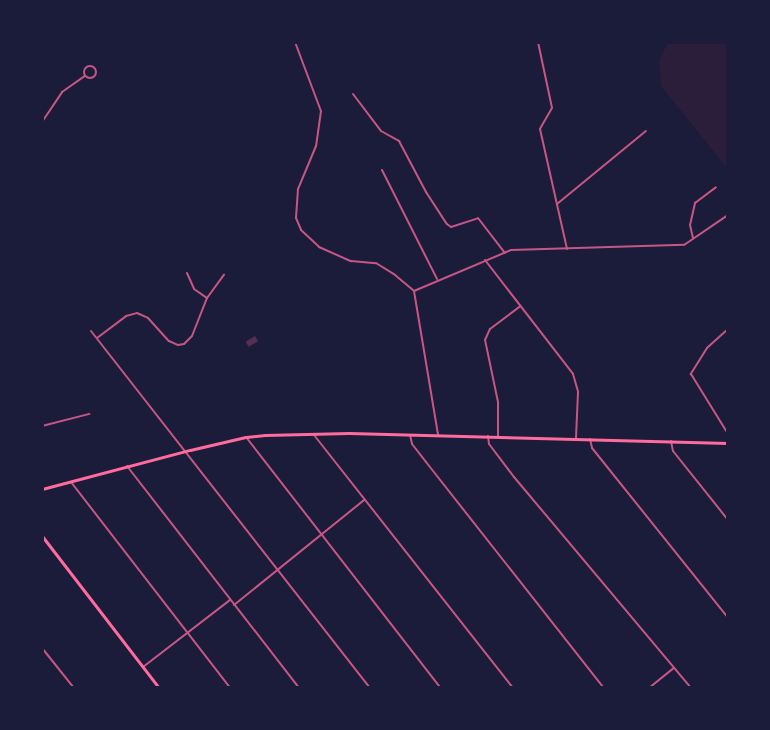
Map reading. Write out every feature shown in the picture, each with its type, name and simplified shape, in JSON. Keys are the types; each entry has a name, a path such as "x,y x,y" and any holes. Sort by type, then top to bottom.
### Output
{"main road":[{"path":"42,490 127,466 246,437 313,433 728,443"},
{"path":"42,536 160,688"}],"street":[{"path":"295,42 321,111 316,146 298,189 295,204 296,218 300,230 319,247 351,261 376,263 395,275 414,291 438,436"},
{"path":"538,42 552,108 540,129 567,249"},
{"path":"86,68 95,68 94,77 88,78 85,76 86,68"},
{"path":"42,122 62,92 85,76"},
{"path":"353,94 381,131 399,140 428,197 447,224 451,226 478,218 504,253"},
{"path":"557,204 646,131"},
{"path":"382,170 437,279"},
{"path":"694,239 691,235 690,225 695,203 716,187"},
{"path":"414,291 437,279 511,250 684,245 728,215"},
{"path":"485,260 576,379 576,438"},
{"path":"187,273 194,289 207,298"},
{"path":"97,338 126,316 137,313 148,318 169,341 181,345 186,343 192,336 207,298 224,275"},
{"path":"498,436 498,402 485,340 490,329 520,306"},
{"path":"728,329 706,348 692,374 728,434"},
{"path":"92,331 370,688"},
{"path":"42,426 89,414"},
{"path":"313,433 513,688"},
{"path":"410,435 412,444 421,456 604,688"},
{"path":"488,436 489,444 508,470 691,688"},
{"path":"246,437 441,688"},
{"path":"590,439 592,448 728,618"},
{"path":"671,441 673,451 728,520"},
{"path":"127,466 299,688"},
{"path":"71,482 230,688"},
{"path":"234,605 364,500"},
{"path":"143,667 230,600"},
{"path":"42,648 74,688"},
{"path":"649,688 674,668"}],"shaded area":[{"path":"668,43 727,43 727,168 661,86 659,60"}],"building":[{"path":"255,336 258,341 249,347 246,342"}]}
